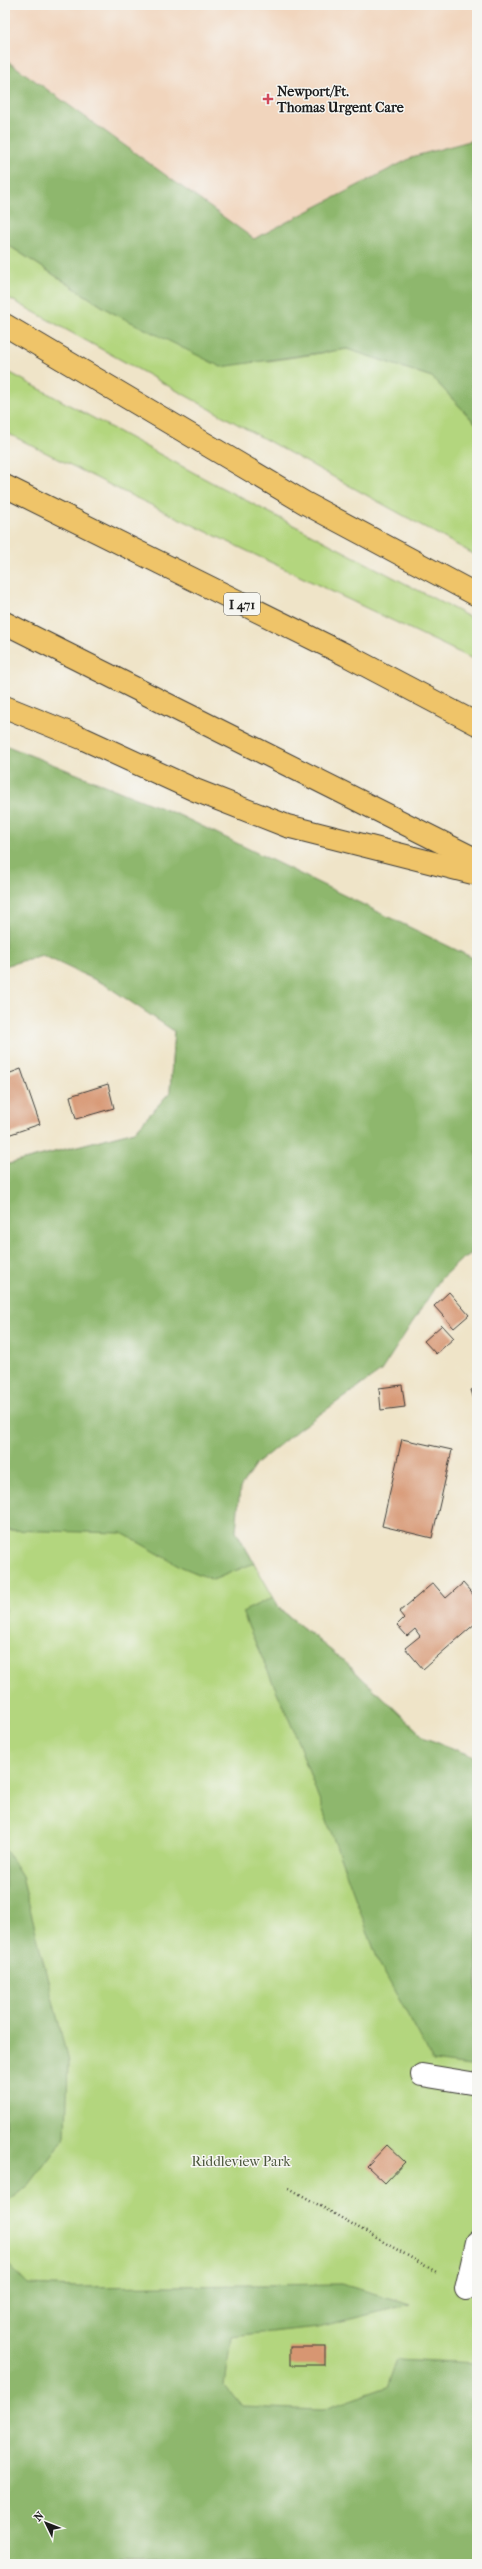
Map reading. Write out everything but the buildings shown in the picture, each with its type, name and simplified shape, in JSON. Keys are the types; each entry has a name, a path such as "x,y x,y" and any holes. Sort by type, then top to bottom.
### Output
{"highway":[{"path":"5,325 305,503 477,595"},
{"path":"5,331 40,346"},
{"name":"I 471","path":"5,486 346,655 477,724"},
{"path":"5,623 477,860"},
{"path":"5,707 84,739 195,790 288,826 477,874"}],"street":[{"path":"422,2075 477,2084"},
{"path":"466,2289 477,2242"}],"path":[{"path":"289,2188 466,2289"}],"shaded area":[{"name":"Newport/Ft. Thomas Urgent Care","path":"5,5 477,5 477,139 415,156 254,239 5,59"}],"green space":[{"path":"5,59 254,239 415,156 477,139 477,425 432,377 347,349 221,367 111,312 5,243"},
{"path":"5,243 111,312 269,361 347,349 432,377 477,425 477,556 5,296"},
{"path":"5,370 209,481 477,621 477,661 126,493 5,432"},
{"path":"5,745 181,816 477,960 477,1250 461,1260 441,1278 381,1371 299,1429 256,1464 240,1488 236,1531 254,1563 213,1580 182,1567 122,1533 5,1530 5,1165 135,1131 170,1092 174,1031 104,984 42,955 5,966"},
{"name":"Riddleview Park","path":"174,1031 189,1459 236,1531 280,1609 345,1662 425,1738 477,1758 477,2564 5,2564 5,1165 135,1131 170,1092"},
{"path":"273,1597 280,1609 345,1662 425,1738 477,1758 477,2067 433,2061 379,1963 294,1731 242,1612"},
{"path":"5,1849 22,1876 68,2061 66,2136 29,2185 5,2203"},
{"path":"5,2261 28,2285 77,2287 341,2284 411,2304 319,2327 231,2336 225,2386 242,2407 322,2410 387,2387 397,2359 477,2363 477,2564 5,2564"}],"place":[{"name":"Newport/Ft. Thomas Urgent Care","path":"268,99"}]}
